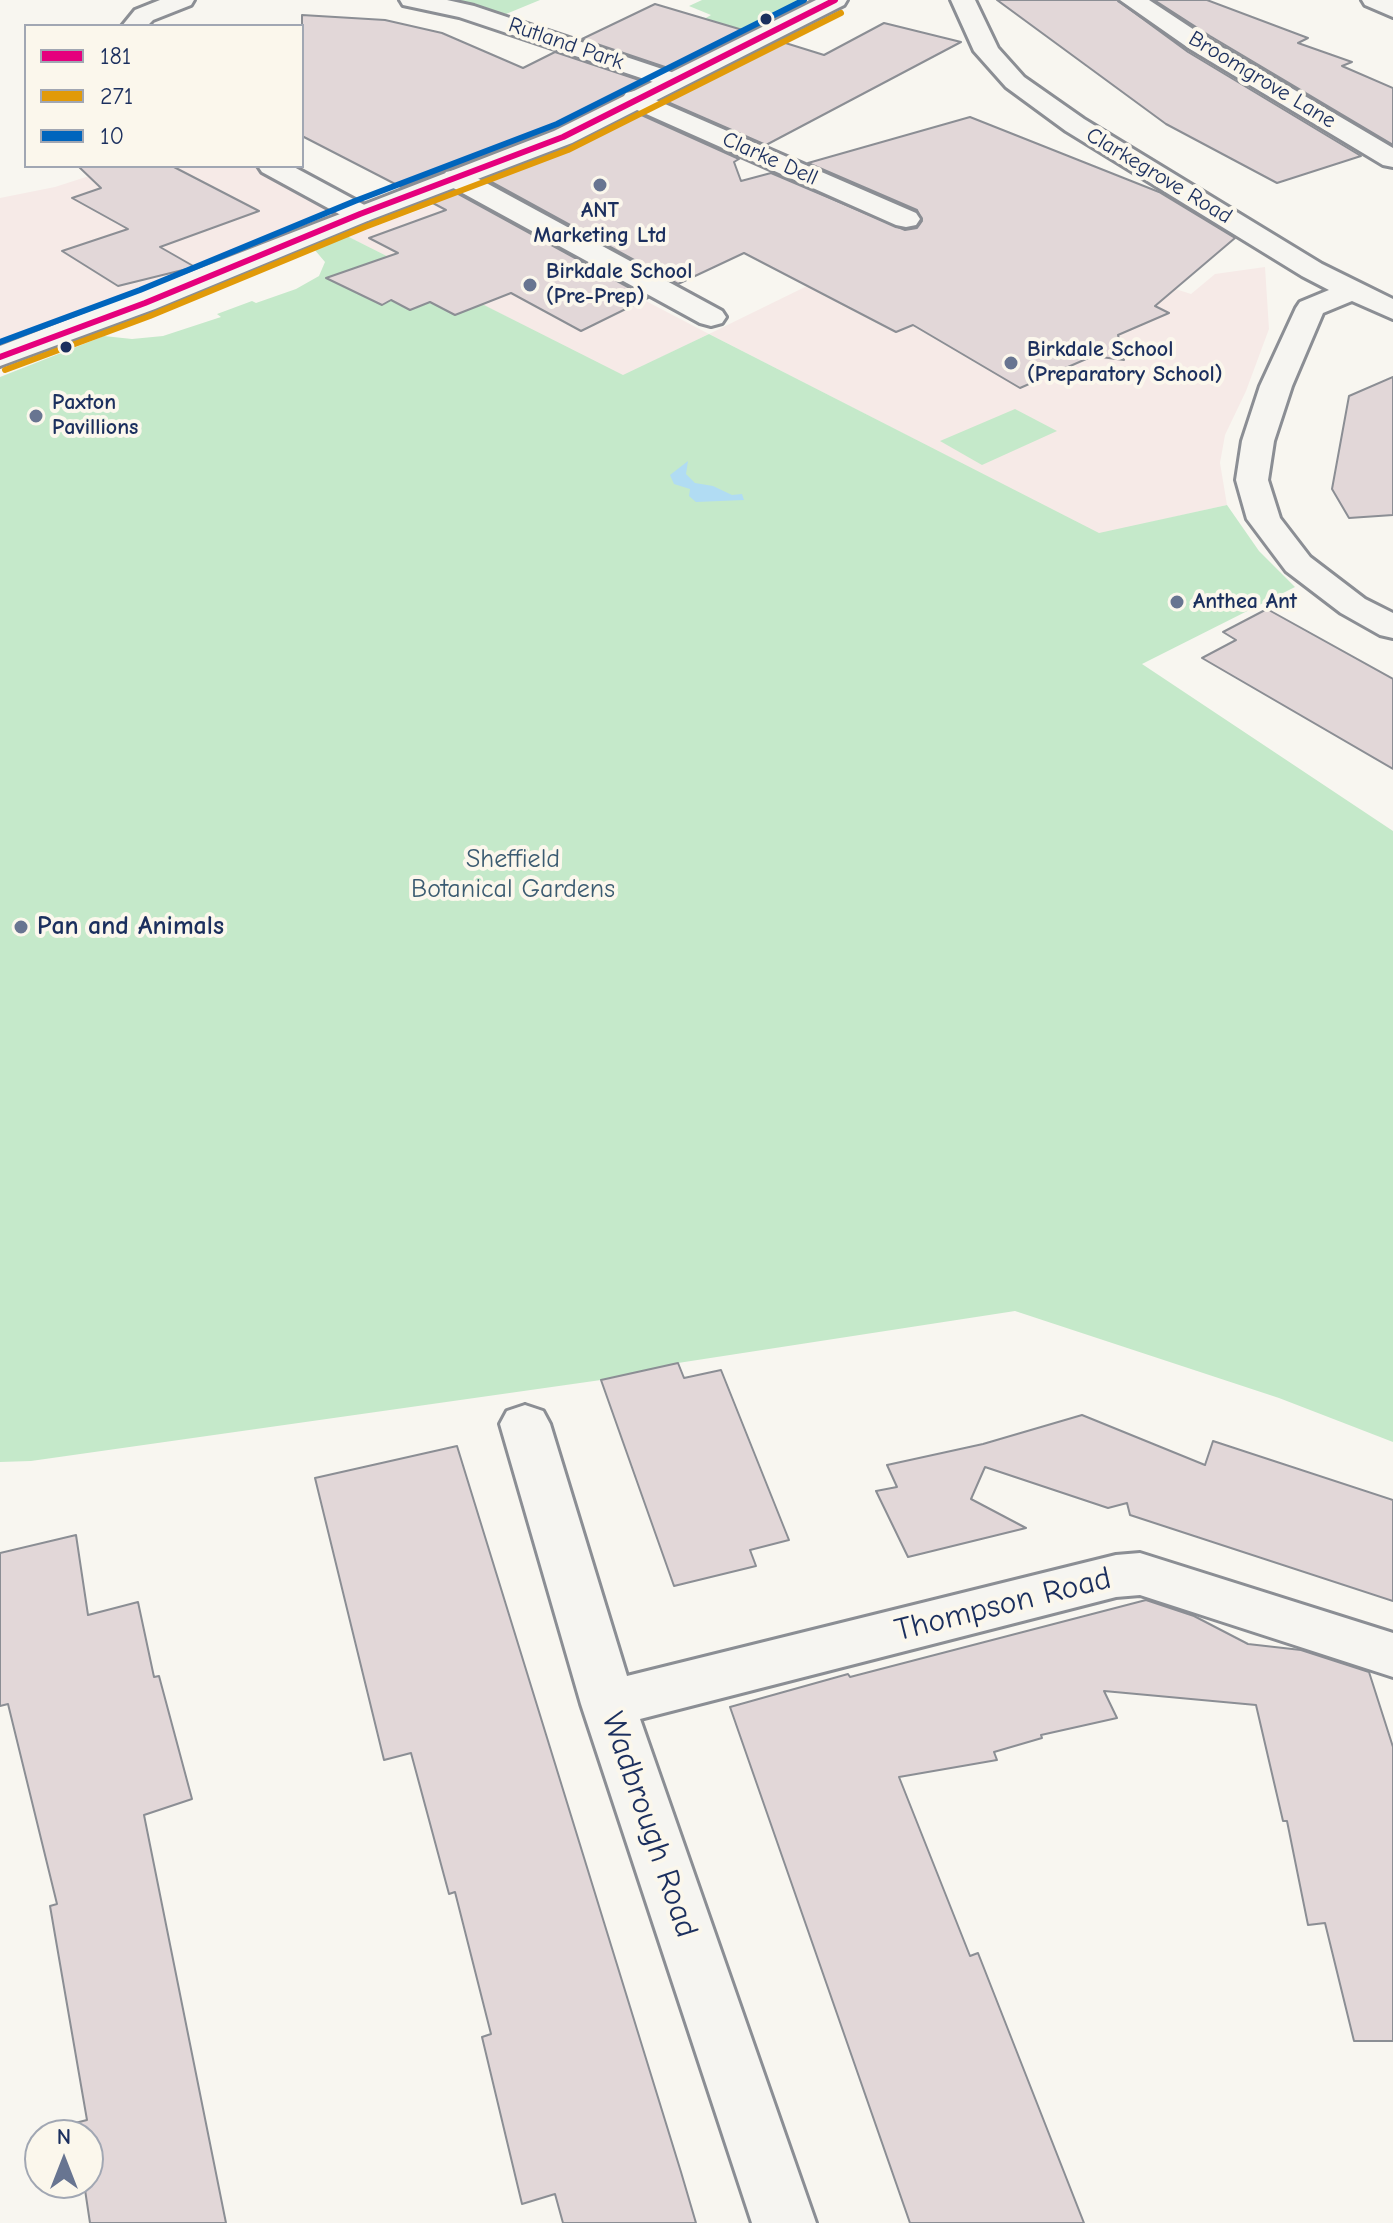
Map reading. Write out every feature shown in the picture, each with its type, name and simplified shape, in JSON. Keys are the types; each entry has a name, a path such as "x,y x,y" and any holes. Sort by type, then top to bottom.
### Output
{"street":[{"path":"136,24 144,15 182,0"},
{"name":"Rutland Park","path":"412,0 465,11 671,80"},
{"path":"0,357 145,303 360,214 563,137 835,0"},
{"name":"Clarkegrove Road","path":"963,0 987,51 1015,82 1075,125 1312,270 1393,310"},
{"name":"Broomgrove Lane","path":"1132,0 1199,44 1393,159"},
{"path":"1374,0 1393,10"},
{"name":"Clarke Dell","path":"635,99 906,219"},
{"path":"276,168 360,214"},
{"path":"456,178 711,317"},
{"path":"1353,290 1311,308 1276,386 1258,441 1252,480 1264,519 1298,564 1353,606 1393,627"},
{"name":"Wadbrough Road","path":"525,1424 608,1704 784,2223"},
{"name":"Thompson Road","path":"608,1704 1116,1576 1140,1574 1393,1655"}],"shaded area":[{"path":"114,168 288,168 360,201 0,347 0,198 55,187"},
{"name":"Birkdale School (Pre-Prep)","path":"451,199 709,334 623,376 347,236"},
{"name":"Birkdale School (Preparatory School)","path":"950,216 1191,294 1215,274 1265,267 1269,329 1246,391 1225,435 1220,463 1227,505 1099,534 709,334"}],"green space":[{"path":"453,0 540,0 506,14"},
{"path":"702,0 800,0 676,60 648,52 711,15 689,6"},
{"name":"Sheffield Botanical Gardens","path":"347,236 623,375 709,334 1099,533 1227,505 1259,551 1295,587 1142,664 1393,831 1393,1442 1279,1398 1015,1311 678,1363 601,1380 31,1461 0,1462 0,377 104,336 132,339 163,336 221,317 217,314 252,301 256,303 296,289 319,276 325,262 314,249"},
{"path":"1015,409 1057,431 982,465 940,441"}],"water":[{"path":"688,461 686,474 695,483 713,486 732,495 742,494 744,500 696,502 689,496 690,489 674,484 670,475"}],"building":[{"path":"997,0 1117,0 1188,52 1361,156 1277,183 1166,124"},
{"path":"1154,0 1207,0 1308,38 1298,43 1352,62 1342,66 1393,88 1393,145 1210,36"},
{"path":"655,4 746,31 671,69 582,39"},
{"path":"302,15 385,20 442,33 523,68 555,52 645,82 553,128 401,187 304,137"},
{"path":"884,23 961,42 766,145 663,100 779,41 824,55"},
{"path":"637,113 739,159 734,162 741,181 771,173 905,230 917,228 922,221 917,210 808,163 970,117 1159,192 1235,238 1155,306 1169,313 1118,335 1124,360 1093,356 1020,388 913,325 896,332 744,253 678,284 486,179 573,146"},
{"path":"80,168 176,168 259,211 160,247 195,267 118,286 62,251 128,229 72,198 101,188"},
{"name":"Birkdale School (Pre-Prep)","path":"453,191 648,298 581,331 511,293 455,315 430,302 410,310 391,300 382,305 326,278 398,253 369,238 446,210 429,201"},
{"path":"1393,377 1393,515 1349,518 1332,489 1349,396"},
{"path":"1267,609 1393,679 1393,769 1202,658 1236,640 1223,632"},
{"path":"678,1363 684,1378 721,1370 789,1540 750,1550 756,1566 674,1586 601,1380"},
{"path":"1082,1415 1205,1465 1213,1441 1393,1500 1393,1601 1130,1515 1127,1503 1108,1508 985,1467 971,1499 1026,1528 908,1557 876,1491 897,1487 887,1465 983,1444"},
{"path":"457,1446 696,2223 563,2223 555,2194 522,2204 482,2037 491,2034 455,1892 449,1894 411,1753 384,1760 315,1478"},
{"path":"76,1535 88,1615 138,1602 154,1677 159,1676 192,1799 144,1815 226,2223 90,2223 86,2199 104,2199 104,2119 87,2119 50,1906 57,1904 8,1704 0,1706 0,1553"},
{"path":"1146,1600 1194,1616 1248,1644 1301,1650 1369,1672 1393,1747 1393,2041 1354,2041 1325,1923 1308,1925 1287,1821 1283,1821 1256,1705 1104,1691 1117,1718 1041,1735 1042,1738 994,1752 997,1760 899,1777 970,1956 978,1953 1084,2223 910,2223 730,1707 848,1674 850,1677"}],"transit line":[{"name":"10","path":"0,342 140,290 355,201 557,124 804,0"},
{"name":"181","path":"0,357 145,303 360,214 563,137 835,0"},
{"name":"271","path":"5,370 150,316 365,227 568,150 841,13"}],"place":[{"name":"ANT Marketing Ltd","path":"600,185"},
{"name":"Birkdale School (Pre-Prep)","path":"530,285"},
{"name":"Birkdale School (Preparatory School)","path":"1011,363"},
{"name":"Paxton Pavillions","path":"36,416"},
{"name":"Anthea Ant","path":"1177,602"},
{"name":"Pan and Animals","path":"21,927"}]}
